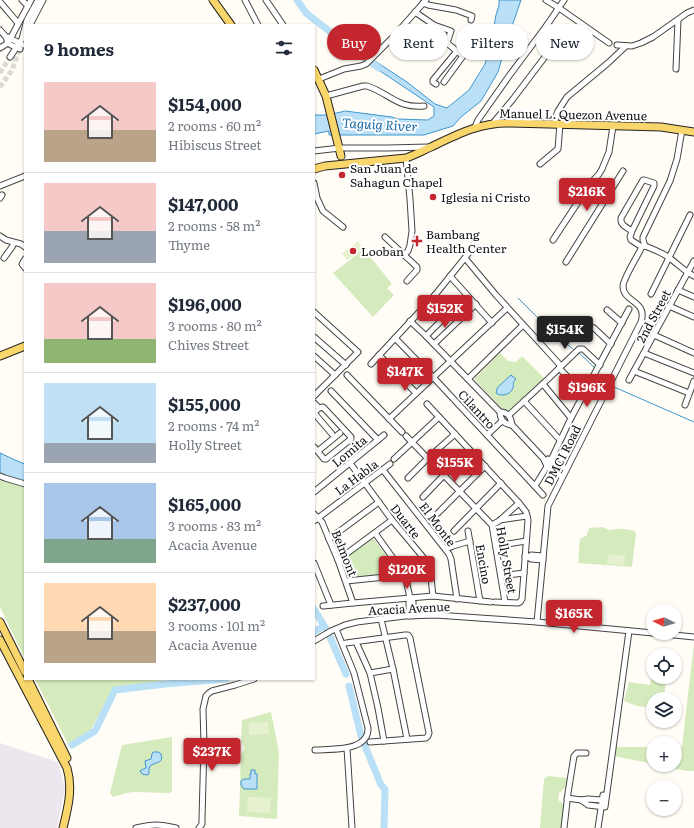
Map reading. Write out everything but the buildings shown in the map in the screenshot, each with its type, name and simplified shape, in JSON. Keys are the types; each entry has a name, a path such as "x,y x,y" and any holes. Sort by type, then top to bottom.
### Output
{"main road":[{"path":"213,0 230,24"},
{"path":"315,72 330,107 342,161"},
{"name":"Manuel L. Quezon Avenue","path":"315,169 342,161 406,158 414,156 476,127 493,123 505,122 661,127 694,132"},
{"path":"0,356 24,346"},
{"path":"0,622 24,670"},
{"path":"0,640 67,768 71,791 63,828"},
{"path":"28,680 69,761 72,770 75,792 68,828"}],"street":[{"path":"22,0 28,6"},
{"path":"0,48 8,39 32,0"},
{"path":"26,24 38,0"},
{"path":"31,24 43,0"},
{"path":"244,0 257,24"},
{"path":"266,0 283,24"},
{"path":"546,0 609,43"},
{"path":"548,24 564,0"},
{"path":"0,2 18,23"},
{"path":"319,79 344,69 366,64 424,2 428,5 457,10 472,16 471,20"},
{"path":"617,45 636,45 653,37 687,13 694,10"},
{"path":"415,12 434,25 451,31 447,43 456,51 433,80 436,84"},
{"path":"676,69 678,20"},
{"path":"0,30 8,39 21,46"},
{"path":"10,57 21,46 24,31"},
{"path":"476,127 476,122 536,40"},
{"path":"540,164 558,149 558,124 556,116 567,97 626,46"},
{"path":"444,82 461,60"},
{"path":"493,123 543,60"},
{"path":"326,96 367,86 401,104 413,107 424,106"},
{"path":"554,240 590,184 602,169 609,152 613,126"},
{"path":"643,246 644,237 676,162 682,130"},
{"path":"315,151 340,148 431,147"},
{"path":"404,255 408,251 410,245 412,231 406,158"},
{"path":"566,262 623,171"},
{"path":"0,186 24,176"},
{"path":"632,231 622,225 620,219 643,180 654,183 654,186 632,231 630,239 664,254 687,273 694,276"},
{"path":"590,184 608,195"},
{"path":"315,188 317,198 323,211 343,227"},
{"path":"651,294 690,215"},
{"path":"0,236 6,240 24,246"},
{"path":"385,237 417,268 407,282"},
{"path":"4,258 14,243"},
{"name":"DMCI Road","path":"537,622 548,506 641,322 643,316 642,311 639,306 625,293 623,286 643,246"},
{"path":"371,364 435,295 472,249"},
{"path":"465,258 507,308 584,394"},
{"name":"2nd Street","path":"629,380 694,261"},
{"path":"450,276 492,323"},
{"path":"678,290 694,297"},
{"path":"435,295 459,319"},
{"path":"434,344 476,304"},
{"path":"669,306 694,317"},
{"path":"389,419 507,308"},
{"path":"607,310 622,323"},
{"path":"535,486 629,310"},
{"path":"426,336 451,311"},
{"path":"315,313 358,352 315,395"},
{"path":"410,321 500,412 507,413 509,415 512,425"},
{"path":"468,379 523,325"},
{"path":"594,328 611,344"},
{"path":"654,336 694,353"},
{"path":"315,338 346,365"},
{"name":"Cilantro","path":"395,338 434,377 543,495"},
{"path":"509,415 579,349 583,348 600,365"},
{"path":"644,353 694,373"},
{"path":"379,356 416,393"},
{"path":"315,357 335,375"},
{"path":"634,371 689,393"},
{"name":"Holly Street","path":"347,376 492,525 505,602"},
{"path":"685,405 694,382"},
{"path":"542,384 571,418"},
{"path":"330,391 378,440"},
{"path":"524,401 560,440"},
{"path":"315,404 319,408"},
{"path":"323,606 433,596 518,603 522,599 527,556 526,541 528,520 526,512 427,404"},
{"path":"315,412 319,408 324,407 352,438 327,459 324,459 315,448"},
{"path":"500,412 502,421 512,425 543,458 547,466 562,477"},
{"path":"315,414 332,434"},
{"name":"La Habla","path":"316,520 383,470 439,417"},
{"path":"487,435 502,421"},
{"path":"318,451 340,433"},
{"path":"408,478 454,434"},
{"name":"Lomita","path":"315,491 384,435"},
{"path":"423,497 469,449"},
{"path":"543,458 550,460 566,469"},
{"name":"Duarte","path":"350,463 392,520 428,563 433,596"},
{"path":"438,513 485,466"},
{"name":"El Monte","path":"383,470 446,549 451,559 457,598"},
{"path":"0,476 24,484"},
{"path":"454,531 501,484"},
{"path":"329,539 379,502"},
{"path":"492,525 499,521 519,503"},
{"path":"499,521 527,516"},
{"name":"Belmont","path":"316,520 322,522 338,560 353,603"},
{"path":"338,560 392,520"},
{"name":"Encino","path":"468,531 480,601"},
{"path":"375,533 405,575 410,598 411,616"},
{"path":"446,549 470,541"},
{"path":"496,546 526,541"},
{"path":"527,556 531,559 536,557 543,558"},
{"path":"315,565 331,605"},
{"path":"501,576 524,573"},
{"path":"346,581 405,575"},
{"name":"Acacia Avenue","path":"315,640 336,629 357,622 384,618 441,615 646,632"},
{"path":"384,618 386,637 407,739"},
{"path":"315,750 352,747 360,743 368,734 368,728 354,673 336,629"},
{"path":"567,798 581,800 589,799 602,803 605,807 628,630"},
{"path":"346,643 405,635 408,635 410,638 429,733 428,736 426,738 370,742"},
{"name":"Acacia Avenue","path":"682,636 694,637"},
{"path":"356,642 370,673 384,741"},
{"path":"370,673 393,668"},
{"path":"199,828 202,824 204,709 206,696 216,689 251,680"},
{"path":"348,748 352,828"},
{"path":"564,828 574,756 577,753 586,753"},
{"path":"598,828 602,803"},
{"path":"136,828 150,824 176,828"}],"shaded area":[{"path":"0,743 58,762 65,789 57,828 0,828"}],"green space":[{"name":"Looban","path":"358,241 364,249 347,260 342,253"},
{"path":"364,249 392,284 387,288 394,295 373,317 333,273"},
{"path":"500,353 508,361 516,362 522,356 544,378 510,410 503,410 474,379"},
{"path":"0,478 24,487 24,657 0,607"},
{"path":"603,527 610,530 621,529 635,531 636,534 632,567 578,563 580,539 587,535 589,528"},
{"path":"373,538 399,572 349,579 342,560"},
{"path":"608,554 625,556 624,565 607,564"},
{"path":"694,643 694,771 682,770 682,747"},
{"path":"36,680 166,680 114,688 90,731 68,744"},
{"path":"629,682 650,685 665,684 665,692 646,692 646,707 637,706 624,701"},
{"path":"271,712 279,752 277,819 239,816 241,754 244,751 241,741 242,720"},
{"path":"268,722 269,734 249,735 249,723"},
{"path":"172,737 172,791 169,793 134,792 113,797 110,793 122,745"},
{"path":"616,747 646,747 646,763 614,756"},
{"path":"548,776 568,778 566,787 559,793 558,800 565,805 562,828 540,828 544,779"},
{"path":"248,797 271,798 270,813 247,812"}],"water":[{"path":"499,0 521,0 513,24 494,24"},
{"name":"Taguig River","path":"486,60 501,60 498,72 481,101 461,117 453,126 424,135 329,135 329,131 315,134 315,115 328,115 345,111 398,119 428,120 434,116 434,107 371,65 375,61 407,82 435,104 447,108 469,90"},
{"path":"511,375 516,379 512,390 506,395 496,393 498,387"},
{"path":"0,453 24,464 24,480 22,481 12,479 0,473"},
{"path":"153,752 158,752 161,754 161,761 151,765 149,768 149,774 142,774 140,771 146,768 145,761 151,759"},
{"path":"251,770 255,770 255,774 257,774 257,789 244,789 241,785 241,781 244,779 250,779"}],"waterway":[{"path":"297,0 306,13 379,68"},
{"path":"518,298 550,330 573,349"},
{"path":"579,353 595,368"},
{"path":"614,387 694,422"},
{"path":"315,611 326,629"},
{"path":"315,631 324,626"},
{"path":"330,637 346,674"},
{"path":"72,745 95,731 115,690 214,680"},
{"path":"349,686 361,736"},
{"path":"365,746 381,785 385,789 384,828"}],"tunnel":[{"path":"0,87 12,70 19,50"},
{"path":"0,73 10,57"}],"place":[{"name":"San Juan de Sahagun Chapel","path":"342,175"},
{"name":"Iglesia ni Cristo","path":"433,197"},
{"name":"Bambang Health Center","path":"417,241"},
{"name":"Looban","path":"353,251"}]}
